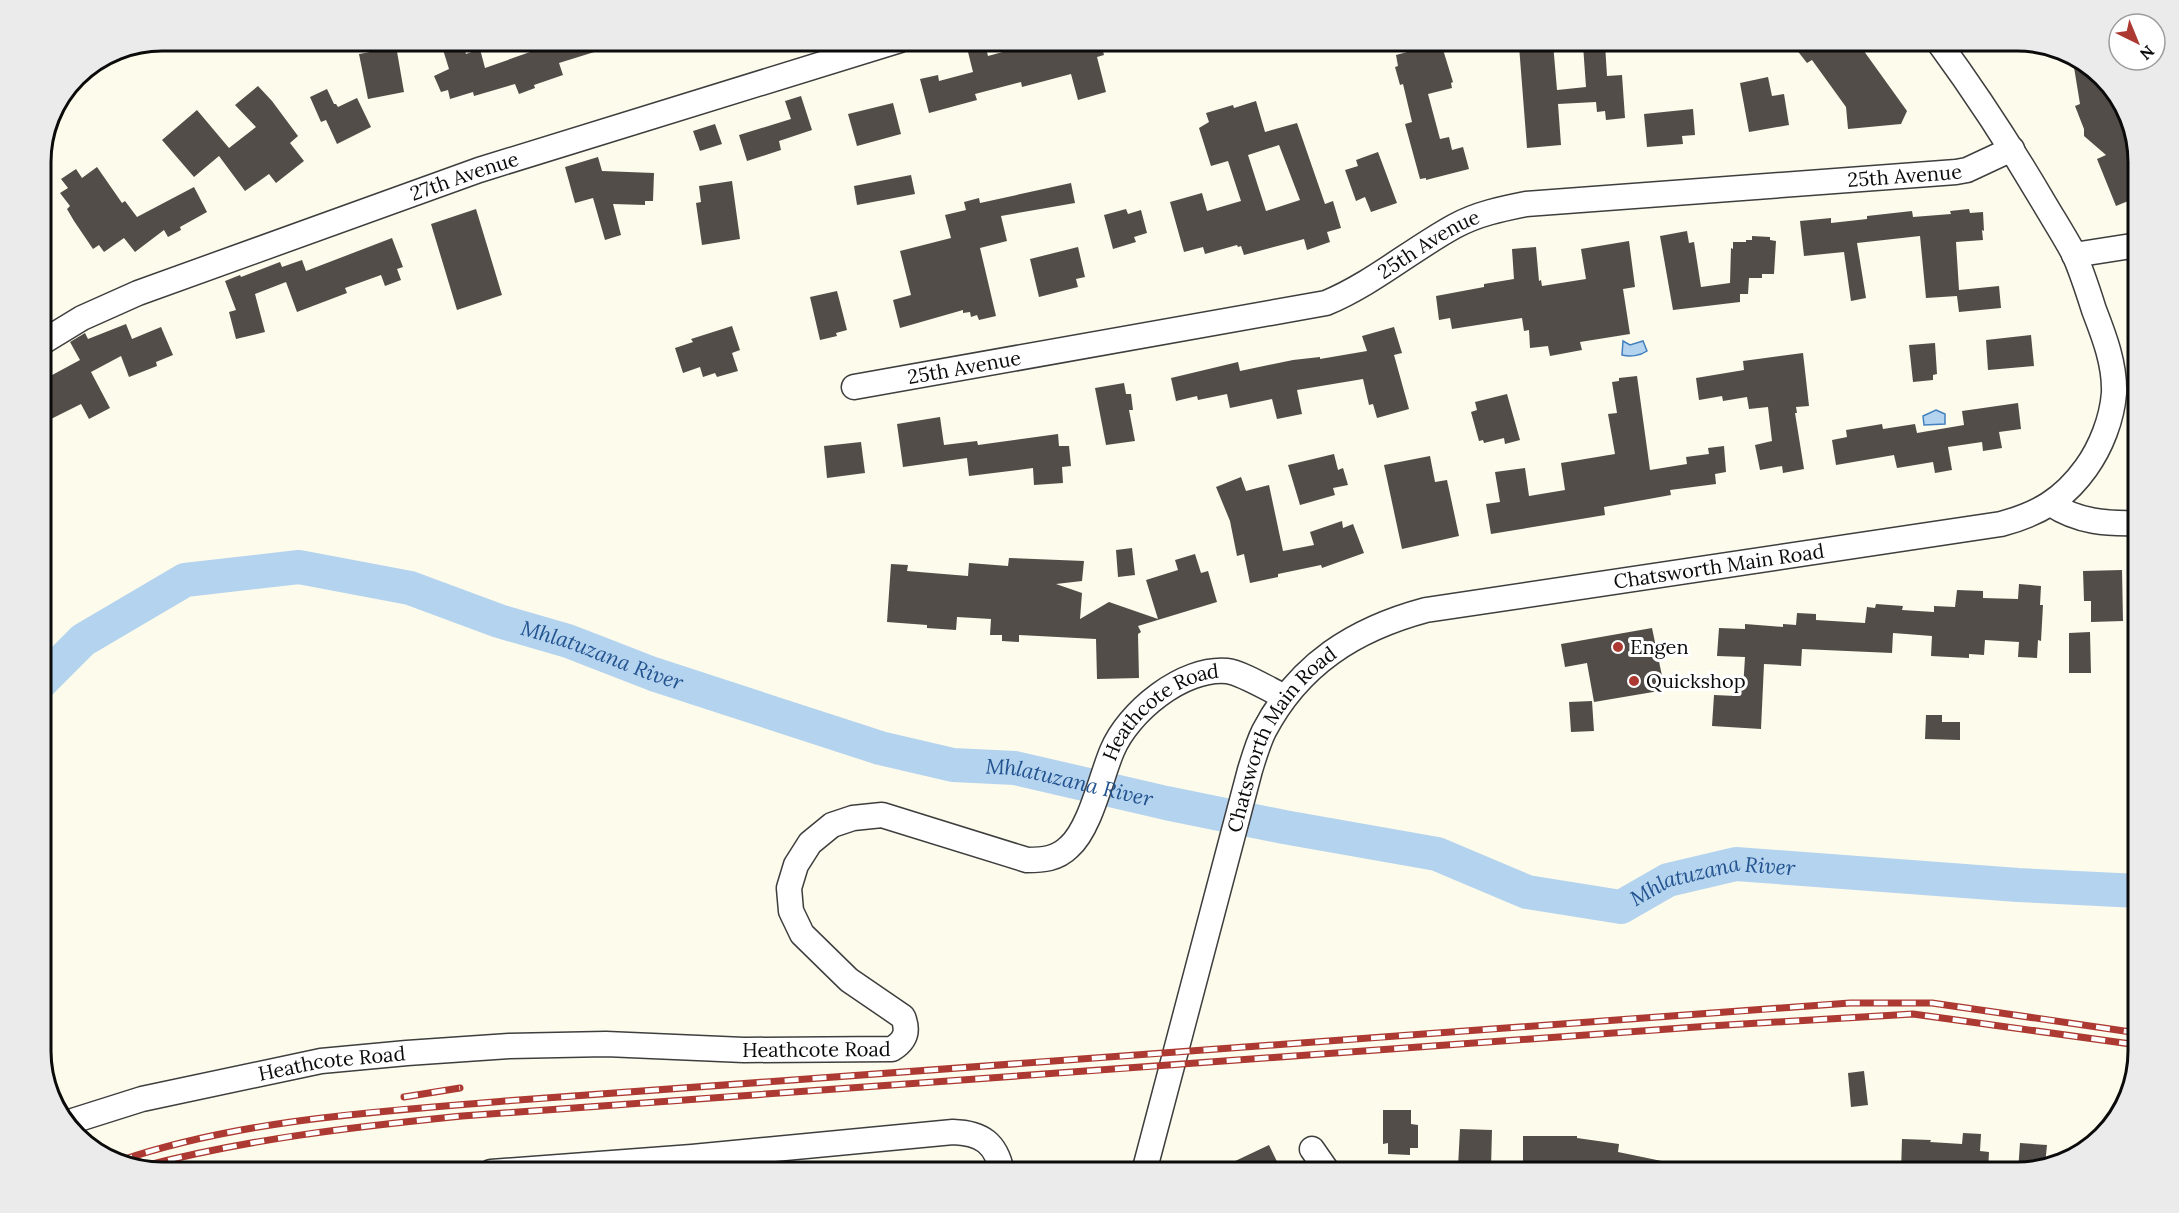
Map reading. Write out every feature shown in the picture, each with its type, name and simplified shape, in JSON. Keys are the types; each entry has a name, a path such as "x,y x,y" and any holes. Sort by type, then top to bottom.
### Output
{"street":[{"name":"27th Avenue","path":"51,336 82,318 138,293 479,170 864,51"},
{"name":"Chatsworth Main Road","path":"1147,1162 1250,770 1263,732 1285,697 1310,669 1339,646 1394,619 1426,610 2001,524 2051,504 2080,477 2092,459 2111,416 2114,391 2112,365 2103,334 2074,255 2012,149 1945,51"},
{"name":"25th Avenue","path":"855,387 1326,303 1355,289 1456,226 1499,209 1526,204 1956,172 1973,168 2012,149"},
{"path":"2074,255 2128,247"},
{"path":"2051,504 2063,512 2081,518 2111,524 2128,524"},
{"name":"Heathcote Road","path":"75,1120 142,1099 321,1061 407,1053 509,1046 606,1044 744,1050 892,1049 901,1044 906,1035 903,1017 849,980 802,934 791,910 789,888 796,865 810,843 832,825 853,818 882,815 1027,860 1044,860 1059,855 1071,846 1082,830 1113,749 1137,715 1180,680 1205,671 1229,670 1285,697"},
{"path":"718,1162 953,1132 971,1133 982,1138 992,1148 1000,1162"},
{"path":"1312,1149 1321,1162"}],"water":[{"path":"1623,341 1630,345 1643,341 1647,351 1635,356 1622,355"},
{"path":"1936,410 1945,414 1945,424 1924,425 1923,416"}],"building":[{"path":"397,51 404,92 368,99 359,54"},
{"path":"443,51 465,51 466,54 481,51 485,68 533,51 598,51 559,63 563,75 534,85 535,88 519,94 515,84 474,96 473,92 450,99 448,90 441,92 434,76 449,69"},
{"path":"968,51 987,51 988,56 1006,51 1103,51 1104,55 1097,57 1106,92 1078,100 1071,74 1022,87 1021,82 975,94 977,100 929,113 920,79 938,75 939,81 973,72"},
{"path":"1411,51 1443,51 1453,82 1451,83 1452,88 1428,94 1440,139 1449,137 1452,150 1463,147 1469,169 1426,180 1426,178 1420,179 1405,124 1412,122 1403,84 1400,85 1395,67 1398,66 1396,55"},
{"path":"1519,51 1554,51 1557,90 1586,87 1583,51 1605,51 1607,76 1622,75 1625,118 1606,120 1605,111 1597,112 1596,102 1558,104 1561,145 1527,148"},
{"path":"1798,51 1864,51 1907,111 1901,124 1848,129 1846,107 1812,60 1807,63"},
{"path":"2074,67 2100,89 2117,113 2126,140 2128,155 2128,201 2116,206 2097,159 2106,155 2084,136 2084,129 2075,106 2080,104"},
{"path":"1768,77 1772,96 1784,94 1789,125 1749,132 1740,83"},
{"path":"258,86 298,136 290,143 304,161 276,183 269,174 245,191 219,156 194,177 162,140 197,110 229,148 256,127 235,105"},
{"path":"327,89 334,104 338,107 357,98 371,127 337,144 326,120 321,122 310,97"},
{"path":"801,96 812,130 779,141 781,150 747,161 739,135 791,119 785,101"},
{"path":"1256,101 1265,132 1297,123 1325,204 1333,201 1341,228 1327,232 1330,242 1307,250 1304,239 1244,255 1241,246 1237,245 1205,254 1203,247 1184,252 1170,202 1202,193 1207,211 1241,201 1228,161 1211,166 1199,128 1209,122 1206,113 1233,105 1234,108","holes":["1279,145 1300,200 1266,211 1248,155"]},
{"path":"893,103 901,134 857,146 848,114"},
{"path":"1693,109 1695,135 1682,136 1683,144 1647,147 1644,114"},
{"path":"715,124 722,144 700,151 693,131"},
{"path":"1378,152 1397,203 1371,212 1365,197 1356,201 1345,170 1358,166 1356,160"},
{"path":"598,157 602,171 654,173 653,201 645,201 645,205 613,204 621,235 605,240 593,198 575,203 565,167"},
{"path":"97,167 122,203 125,201 137,217 194,187 207,212 180,227 181,230 168,237 164,230 135,252 124,238 104,252 99,245 93,249 74,221 67,209 70,206 60,193 68,188 61,179 76,169 82,178"},
{"path":"911,175 915,194 857,205 854,186"},
{"path":"732,181 740,239 702,245 696,203 701,202 699,186"},
{"path":"1071,183 1075,203 1001,216 1007,241 980,248 996,316 979,320 977,315 971,317 970,312 963,313 963,310 900,328 893,300 911,295 900,251 951,238 945,215 966,210 964,202 979,198 980,203"},
{"path":"476,209 502,295 457,310 431,224"},
{"path":"1126,209 1128,214 1141,210 1147,233 1134,237 1136,242 1113,249 1104,215"},
{"path":"1969,209 1970,213 1983,212 1983,240 1956,242 1959,290 1999,286 2001,308 1959,312 1957,296 1926,298 1920,236 1857,243 1866,298 1851,301 1844,252 1804,256 1800,221 1831,218 1831,223 1912,211 1913,217 1951,214 1950,211"},
{"path":"1687,231 1689,243 1694,242 1701,287 1730,283 1733,242 1746,242 1746,240 1752,240 1752,236 1770,237 1770,240 1776,241 1774,274 1762,274 1762,278 1749,278 1748,294 1740,294 1740,302 1673,310 1660,236"},
{"path":"392,238 403,267 397,269 401,280 385,286 381,275 345,288 347,293 297,312 286,282 255,294 265,332 236,339 229,312 236,310 225,281 280,262 282,267 302,260 306,271"},
{"path":"1629,241 1635,287 1623,289 1630,334 1580,342 1582,350 1550,356 1548,346 1530,348 1529,330 1524,331 1522,318 1452,329 1450,318 1439,320 1436,296 1514,279 1512,249 1536,247 1539,281 1541,280 1542,286 1586,279 1581,249"},
{"path":"1078,247 1085,277 1076,279 1078,287 1039,297 1030,259"},
{"path":"837,291 847,330 836,333 837,336 820,340 810,297"},
{"path":"126,324 132,339 161,327 173,355 156,362 157,366 129,377 121,356 91,372 110,408 89,419 81,404 51,419 51,376 80,360 70,342 85,333 88,339"},
{"path":"732,326 740,350 732,353 738,371 717,377 715,373 703,377 700,367 683,373 675,348 693,342 691,339"},
{"path":"1394,327 1402,353 1394,355 1409,409 1377,418 1373,404 1369,405 1363,379 1297,390 1302,414 1277,419 1272,399 1230,408 1227,394 1198,400 1197,396 1176,401 1171,378 1238,362 1240,371 1293,360 1320,357 1320,359 1367,351 1362,336"},
{"path":"2031,335 2034,366 1988,370 1986,340"},
{"path":"1935,343 1937,374 1933,375 1933,380 1913,382 1909,345"},
{"path":"1803,353 1809,406 1796,407 1797,413 1795,413 1804,469 1783,473 1782,466 1760,470 1755,445 1772,441 1768,407 1749,409 1747,397 1723,401 1722,396 1699,400 1696,378 1744,370 1743,361"},
{"path":"1637,376 1650,470 1687,464 1686,457 1709,454 1708,448 1724,446 1726,472 1715,474 1716,484 1670,490 1671,495 1604,507 1605,515 1491,534 1486,504 1500,502 1495,472 1525,468 1529,496 1565,490 1561,463 1615,454 1608,414 1617,413 1612,382 1619,381 1619,378"},
{"path":"1124,383 1126,394 1131,394 1133,410 1129,410 1135,441 1106,445 1095,388"},
{"path":"1507,394 1520,440 1505,444 1504,438 1484,443 1483,440 1479,441 1471,412 1477,410 1475,402"},
{"path":"2018,403 2021,429 1999,432 2002,448 1983,451 1982,442 1948,447 1952,470 1935,473 1933,462 1897,468 1894,455 1836,465 1832,440 1847,437 1846,430 1882,424 1883,429 1915,424 1917,433 1964,425 1962,411"},
{"path":"940,417 944,445 977,441 978,445 1058,434 1059,446 1069,446 1071,466 1062,467 1063,483 1034,485 1033,468 969,476 967,458 903,467 897,424"},
{"path":"861,442 865,473 827,478 824,446"},
{"path":"1334,454 1338,470 1343,468 1348,485 1333,488 1335,495 1300,505 1288,465"},
{"path":"1430,456 1435,482 1447,480 1459,536 1402,549 1384,465"},
{"path":"1241,477 1246,491 1269,485 1283,551 1314,545 1310,532 1342,521 1343,528 1353,524 1364,553 1322,568 1321,565 1278,574 1278,577 1250,583 1244,554 1237,556 1230,521 1216,487"},
{"path":"1132,548 1135,575 1118,577 1116,550"},
{"path":"1195,554 1201,573 1208,571 1217,602 1138,626 1141,632 1138,634 1139,678 1097,679 1096,639 1019,635 1019,642 1002,641 1002,635 990,635 991,619 957,617 956,630 887,622 891,564 908,565 907,571 968,576 969,563 1008,566 1009,558 1084,561 1082,581 1056,584 1082,593 1080,619 1109,602 1158,619 1146,580 1178,570 1175,560"},
{"path":"2122,570 2123,621 2091,622 2091,601 2084,601 2083,571"},
{"path":"2019,584 2041,586 2040,605 2043,605 2041,641 2038,640 2037,658 2018,657 2019,642 1985,640 1984,655 1969,654 1969,658 1931,656 1932,636 1893,633 1892,653 1802,649 1801,666 1764,664 1761,729 1712,726 1714,695 1736,696 1736,689 1743,689 1745,657 1717,656 1719,628 1745,629 1745,624 1783,627 1783,624 1796,625 1797,613 1816,614 1816,620 1865,623 1867,607 1875,608 1876,604 1903,606 1902,610 1934,612 1934,606 1955,607 1957,590 1983,591 1983,598 2018,599"},
{"path":"1652,628 1665,690 1594,702 1587,663 1565,667 1561,644"},
{"path":"2090,632 2091,673 2069,673 2069,633"},
{"path":"1592,701 1594,731 1571,732 1569,702"},
{"path":"1926,715 1942,715 1942,722 1960,722 1960,740 1925,739"},
{"path":"1864,1071 1868,1105 1851,1107 1848,1073"},
{"path":"1383,1110 1411,1110 1411,1124 1418,1125 1418,1148 1410,1148 1410,1155 1388,1154 1388,1143 1383,1144"},
{"path":"1460,1129 1492,1130 1491,1162 1458,1162"},
{"path":"1963,1133 1981,1134 1980,1151 1989,1152 1988,1162 1901,1162 1902,1139 1962,1144"},
{"path":"1523,1136 1577,1136 1577,1138 1619,1144 1618,1152 1666,1162 1523,1162"},
{"path":"2020,1143 2047,1145 2046,1158 2019,1162"},
{"path":"1269,1145 1277,1162 1233,1162"}],"waterway":[{"name":"Mhlatuzana River","path":"51,672 83,640 185,580 299,567 410,588 499,621 568,641 653,674 880,748 953,765 1015,768 1166,803 1437,854 1527,892 1621,907 1668,880 1736,864 2018,885 2128,890"}],"railway":[{"path":"131,1157 213,1135 262,1126 408,1109 1850,1003 1932,1003 2128,1032"},
{"path":"161,1162 260,1141 462,1116 1710,1026 1913,1014 2128,1044"},
{"path":"404,1097 460,1088"}],"place":[{"name":"Engen","path":"1618,647"},
{"name":"Quickshop","path":"1634,681"}]}
